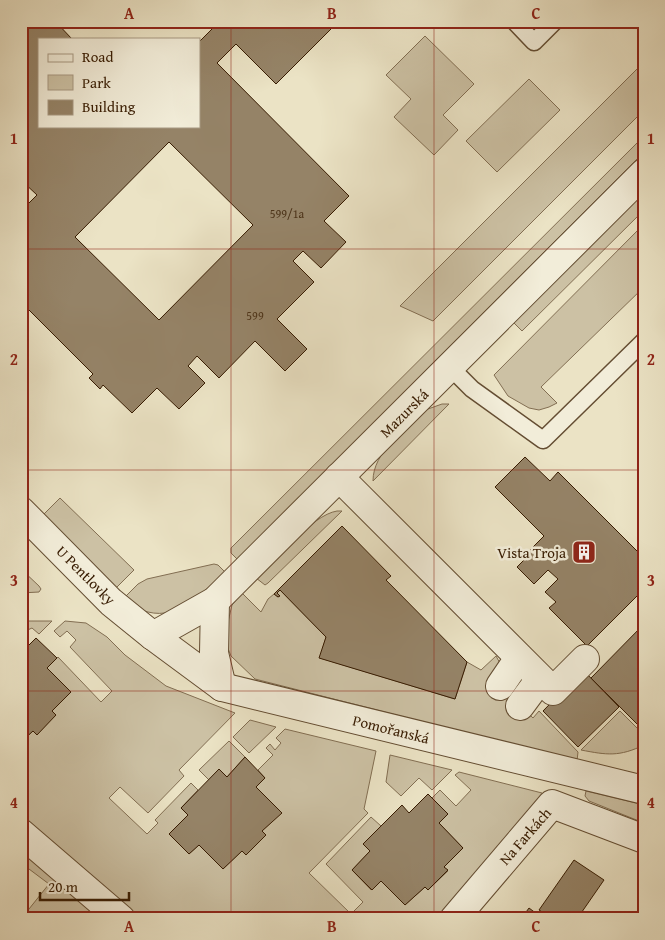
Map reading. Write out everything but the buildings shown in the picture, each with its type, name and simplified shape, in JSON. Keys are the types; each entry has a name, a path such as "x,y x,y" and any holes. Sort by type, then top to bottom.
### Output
{"street":[{"name":"Mazurská","path":"152,636 215,602 644,173"},
{"path":"339,477 553,691 585,659"},
{"name":"U Pentlovky","path":"21,510 111,602 152,636"},
{"path":"215,602 214,653 222,687"},
{"name":"Pomořanská","path":"152,636 222,687 644,790"},
{"path":"500,686 519,658"},
{"path":"520,706 540,679"},
{"name":"Na Farkách","path":"454,919 552,804 644,839"},
{"path":"21,833 121,919"}],"lane":[{"path":"514,21 534,42 555,21"},
{"path":"450,366 472,389 543,440 644,341"}],"green space":[{"path":"425,36 474,84 443,115 458,130 434,155 394,117 411,99 386,75"},
{"path":"644,62 644,110 433,321 400,306"},
{"path":"529,79 560,110 497,172 466,141"},
{"path":"644,136 644,152 237,559 231,553 231,548"},
{"path":"642,192 644,194 644,210 522,331 513,322"},
{"path":"644,224 644,287 541,387 557,403 539,410 529,408 508,396 494,375"},
{"path":"442,404 449,404 373,481 374,470 378,461 391,443 422,413"},
{"path":"60,498 134,570 115,589 42,516"},
{"path":"342,511 268,583 265,585 256,578 305,529 327,514"},
{"path":"214,564 218,565 225,572 200,596 181,608 170,612 148,612 141,610 124,598 138,584 147,579"},
{"path":"21,569 39,586 41,589 39,592 21,593"},
{"path":"280,590 326,637 320,658 455,699 467,662 481,670 496,656 501,665 500,686 533,718 539,711 578,752 577,761 255,679 231,656 227,646 227,626 232,605 242,593 261,612 268,599 274,594 278,597 277,593"},
{"path":"21,621 52,621 39,634 32,628 21,633"},
{"path":"65,621 86,623 107,637 125,655 166,686 235,713 179,770 184,776 148,813 120,787 109,798 147,834 158,823 155,820 191,783 198,790 181,808 188,815 169,834 189,854 199,845 223,869 242,851 246,854 266,835 262,831 281,813 256,787 265,778 258,770 273,755 266,748 270,744 275,750 281,743 276,738 285,729 376,751 364,809 368,813 309,873 351,914 363,902 326,864 371,817 381,826 363,844 370,851 352,870 371,890 381,881 405,905 425,887 428,890 448,871 444,867 463,848 439,823 448,814 432,798 440,790 456,806 471,790 455,775 459,772 542,793 545,799 440,919 21,919 49,884 21,863 21,742 33,731 37,734 56,715 52,711 71,692 47,668 58,657 101,702 112,691 70,647 76,640 67,631 60,637 54,631"},
{"path":"620,711 639,730 644,725 644,745 627,752 613,754 581,750"},
{"path":"250,720 276,727 249,753 233,737"},
{"path":"229,741 245,757 227,777 209,780 199,770"},
{"path":"390,755 452,770 432,790 419,778 401,796 386,782"},
{"path":"586,791 644,805 644,823 589,801 585,796"}],"place":[{"name":"Vista Troja","path":"584,552"}]}
